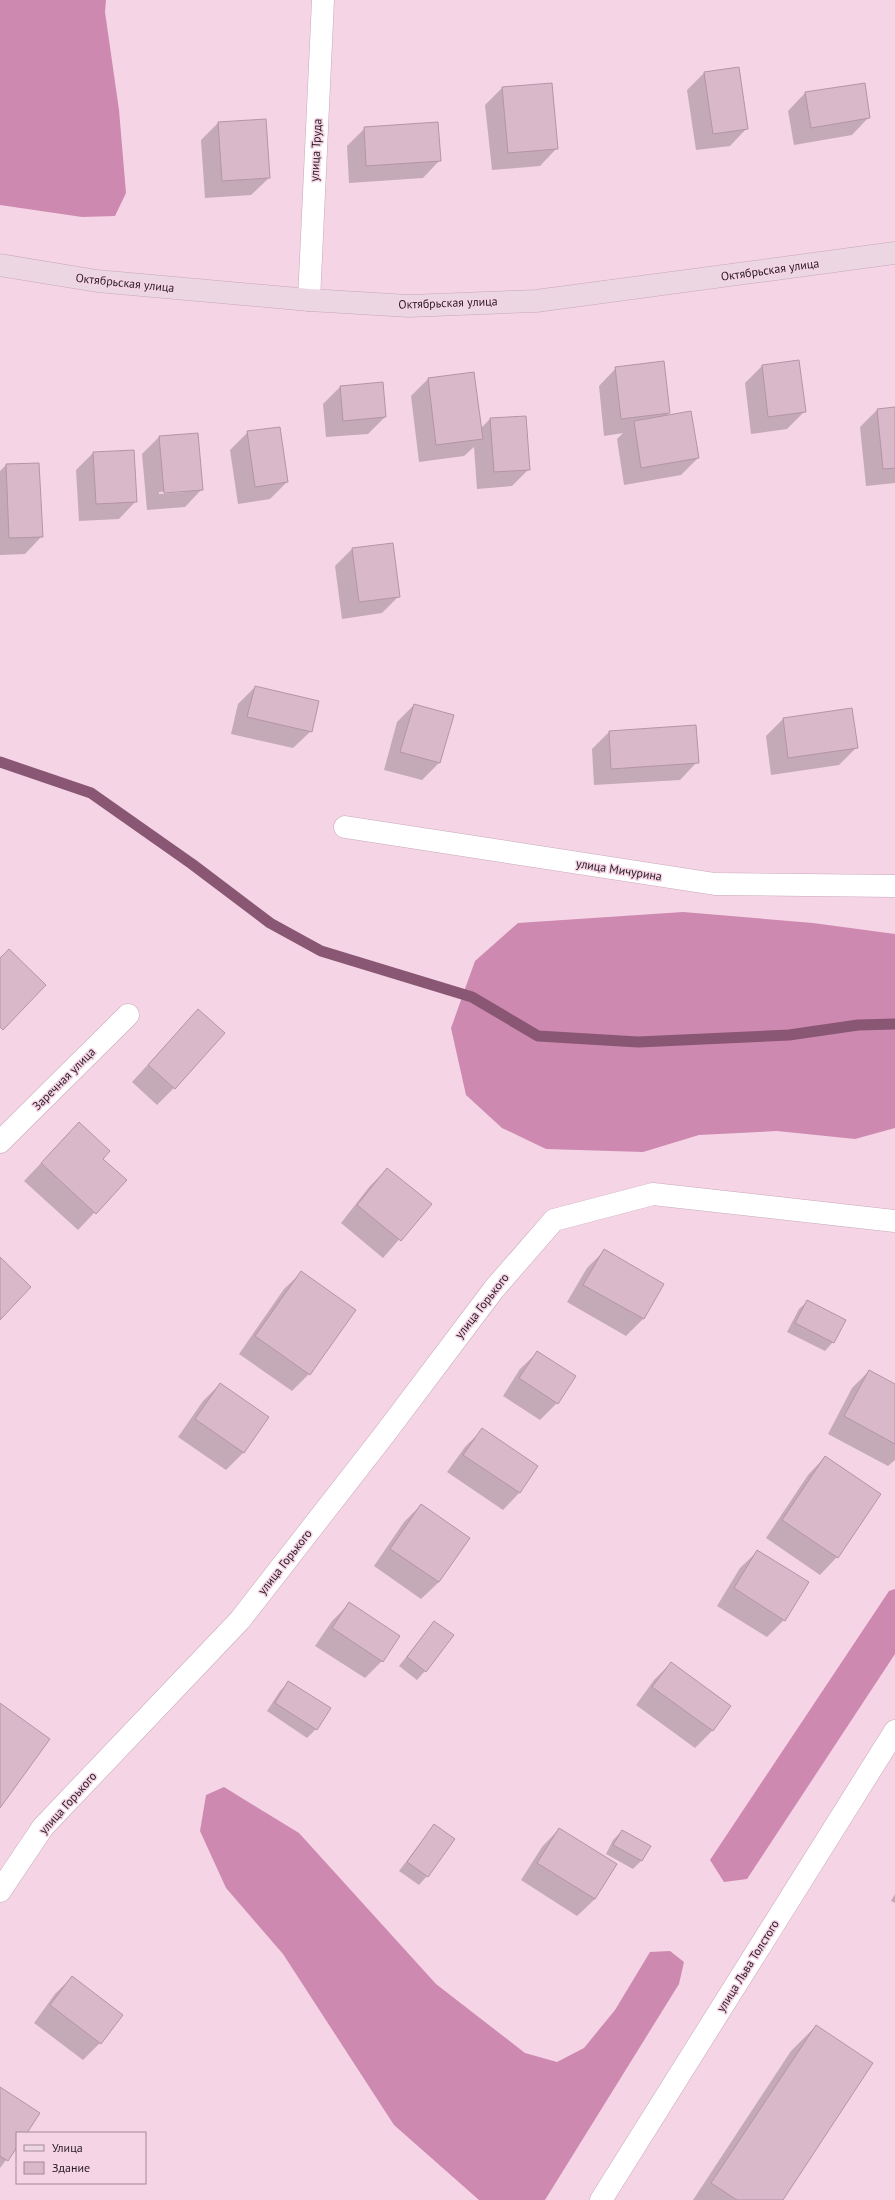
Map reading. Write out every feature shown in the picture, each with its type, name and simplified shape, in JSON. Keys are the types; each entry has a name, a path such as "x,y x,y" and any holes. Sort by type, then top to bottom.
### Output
{"street":[{"name":"улица Труда","path":"309,300 323,0"},
{"name":"Октябрьская улица","path":"0,265 97,281 309,300 409,306 536,300 895,253"},
{"name":"улица Мичурина","path":"345,827 715,884 895,886"},
{"name":"Заречная улица","path":"0,1142 128,1015"},
{"name":"улица Горького","path":"0,1891 43,1827 240,1620 494,1289 554,1220 653,1194 895,1221"},
{"name":"улица Льва Толстого","path":"601,2200 895,1731"}],"shaded area":[{"path":"0,0 106,0 105,12 119,110 126,193 115,216 82,217 0,205"},
{"path":"683,912 813,923 895,934 895,1128 855,1139 777,1131 699,1135 643,1152 546,1149 502,1128 466,1095 451,1028 475,961 518,923"},
{"path":"895,1589 895,1654 747,1879 724,1882 710,1860 889,1591"},
{"path":"224,1787 299,1833 436,1984 525,2053 557,2062 584,2048 615,2010 650,1952 670,1951 684,1962 679,1984 545,2200 479,2200 394,2125 283,1954 226,1888 200,1831 206,1795"}],"building":[{"path":"739,67 748,129 713,134 704,72"},
{"path":"552,83 558,149 508,153 502,87"},
{"path":"865,83 870,118 811,128 805,92"},
{"path":"266,119 270,178 222,181 218,122"},
{"path":"438,122 441,161 366,166 364,127"},
{"path":"799,360 806,412 768,417 762,365"},
{"path":"664,361 670,413 621,419 615,367"},
{"path":"474,372 483,439 436,445 428,378"},
{"path":"383,382 386,417 343,421 340,386"},
{"path":"895,407 895,468 883,469 877,409"},
{"path":"691,411 699,458 641,468 634,421"},
{"path":"526,416 530,470 494,472 490,418"},
{"path":"280,427 288,482 255,487 247,431"},
{"path":"198,433 203,490 164,493 159,436"},
{"path":"134,450 137,502 96,504 93,452"},
{"path":"39,463 43,537 9,538 6,464"},
{"path":"393,543 400,597 359,602 352,548"},
{"path":"255,686 319,701 312,732 247,717"},
{"path":"414,704 454,715 440,763 400,752"},
{"path":"852,708 858,748 788,758 783,718"},
{"path":"696,725 699,763 611,769 609,731"},
{"path":"9,949 46,985 3,1030 0,1027 0,958"},
{"path":"198,1009 225,1033 175,1089 148,1065"},
{"path":"79,1122 110,1151 103,1159 127,1180 96,1214 41,1163"},
{"path":"387,1168 432,1204 401,1241 357,1205"},
{"path":"604,1249 664,1284 644,1319 583,1285"},
{"path":"0,1257 31,1287 0,1320"},
{"path":"301,1271 356,1310 310,1375 255,1336"},
{"path":"807,1300 846,1320 834,1343 795,1323"},
{"path":"537,1351 576,1376 558,1404 519,1378"},
{"path":"869,1370 895,1384 895,1444 844,1416"},
{"path":"220,1383 269,1417 244,1453 195,1419"},
{"path":"482,1428 538,1466 520,1493 463,1455"},
{"path":"825,1456 881,1494 838,1558 782,1520"},
{"path":"421,1504 470,1538 439,1582 390,1549"},
{"path":"757,1550 809,1582 785,1621 734,1588"},
{"path":"349,1602 400,1636 383,1662 332,1628"},
{"path":"434,1621 454,1635 426,1672 407,1657"},
{"path":"671,1662 731,1706 713,1731 652,1687"},
{"path":"288,1681 331,1708 317,1730 275,1703"},
{"path":"0,1703 50,1739 0,1808"},
{"path":"434,1824 455,1839 428,1877 407,1862"},
{"path":"559,1828 617,1864 595,1899 537,1863"},
{"path":"622,1830 651,1846 642,1861 613,1845"},
{"path":"72,1976 123,2015 101,2044 50,2005"},
{"path":"816,2025 873,2063 783,2200 737,2200 711,2183"},
{"path":"0,2087 40,2113 28,2132 16,2132 16,2149 8,2161 0,2156"}],"waterway":[{"path":"0,762 91,793 192,864 270,923 321,951 472,997 538,1036 638,1042 789,1035 858,1025 895,1024"}]}
